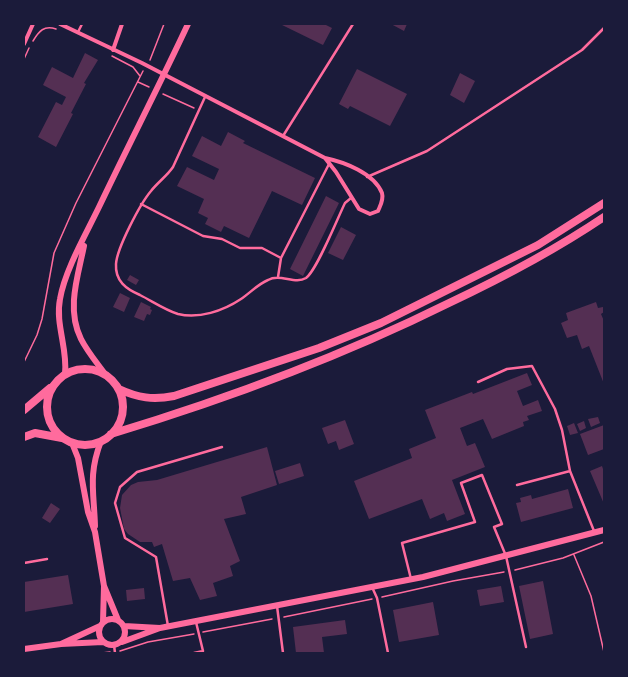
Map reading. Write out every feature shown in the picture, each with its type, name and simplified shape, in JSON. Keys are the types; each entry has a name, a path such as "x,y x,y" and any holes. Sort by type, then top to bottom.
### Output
{"highway":[{"path":"24,410 31,406 65,374 85,369 105,374 119,389 142,398 158,399 174,396 319,348 381,323 479,276 538,245 604,203"},
{"path":"24,437 35,433 87,445 101,441 112,434 184,412 271,381 386,334 515,269 604,217"},
{"path":"55,383 48,400 48,413 55,430 68,441"},
{"path":"112,434 120,422 122,413 122,399 119,389"}],"street":[{"path":"24,44 33,24"},
{"path":"60,24 164,75 325,158 352,165 367,177 382,194 382,202 378,211 370,214 359,209 325,158"},
{"path":"113,50 122,24"},
{"path":"65,374 67,361 59,315 60,300 64,285 87,232 188,24"},
{"path":"87,232 73,299 73,309 80,338 105,374"},
{"path":"68,441 78,458 104,586 118,620 124,626 126,634 122,642 115,650 103,642 99,634 104,586"},
{"path":"94,532 92,481 94,459 101,441"},
{"path":"122,642 168,626 411,579 604,530"},
{"path":"61,644 110,618 118,620"},
{"path":"124,626 160,628"},
{"path":"24,649 61,644 103,642"}],"lane":[{"path":"78,32 82,24"},
{"path":"283,137 352,24"},
{"path":"367,177 427,151 582,50 604,28"},
{"path":"205,97 173,167 168,175 151,190 141,204 118,254 116,274 120,282 129,290 176,314 189,316 201,315 240,300 268,279 278,277 300,280 306,278 316,262 345,203 351,198"},
{"path":"278,277 281,258 329,163"},
{"path":"141,204 203,236 222,239 240,248 262,248 281,258"},
{"path":"478,382 508,369 532,366 555,409 562,430 570,471 595,533"},
{"path":"168,626 156,556 125,538 115,503 120,487 137,472 222,447"},
{"path":"517,485 570,471"},
{"path":"411,579 402,544 476,522 461,483 482,474 502,524 494,526 506,556 508,571 526,647"},
{"path":"24,562 47,559"},
{"path":"372,587 377,598 388,653"},
{"path":"277,605 283,653"},
{"path":"194,653 203,651 196,621"}],"path":[{"path":"24,362 37,335 42,319 54,253 76,203 140,76 154,54 157,39 164,24"},
{"path":"24,59 41,30 49,27 57,29"},
{"path":"106,53 133,67 140,76"},
{"path":"138,82 199,110"},
{"path":"102,653 148,642 279,618 453,581 508,571 574,554 584,548 604,542"},
{"path":"574,554 591,596 604,652"}],"building":[{"path":"280,24 324,24 332,28 323,45"},
{"path":"391,24 407,24 404,31"},
{"path":"85,53 98,60 84,83 86,84 71,113 73,114 56,147 38,137 56,102 62,105 66,97 43,85 52,67 73,78"},
{"path":"357,69 407,94 390,126 350,106 348,109 339,104"},
{"path":"460,73 475,81 464,103 450,95"},
{"path":"228,132 245,141 243,143 315,178 302,205 272,191 249,238 224,226 221,232 205,224 208,218 198,213 204,199 177,186 187,167 214,180 219,169 192,156 202,136 221,146"},
{"path":"326,196 339,203 303,276 290,269"},
{"path":"341,227 356,235 343,260 328,253"},
{"path":"130,275 139,280 136,285 127,280"},
{"path":"120,293 130,298 124,312 113,307"},
{"path":"141,302 151,307 150,309 152,310 150,315 147,314 144,321 134,317"},
{"path":"596,302 598,308 603,307 604,310 601,314 604,321 604,384 589,346 582,349 577,335 567,338 561,323 568,320 566,313"},
{"path":"527,373 532,385 517,391 523,406 538,400 542,411 527,416 529,420 523,422 524,426 492,439 483,419 460,428 467,446 475,443 485,467 452,480 465,514 447,521 444,513 430,519 422,499 369,519 354,481 412,458 409,449 436,438 425,410 472,392 473,394"},
{"path":"598,417 600,423 591,427 588,419"},
{"path":"345,420 354,444 339,450 336,441 328,444 322,428"},
{"path":"584,421 586,428 580,431 577,424"},
{"path":"574,423 578,433 570,435 567,426"},
{"path":"604,425 604,449 588,455 580,434"},
{"path":"267,447 277,485 241,497 246,514 224,519 240,561 230,566 233,576 213,583 217,596 200,600 190,578 173,581 162,544 154,547 152,542 140,542 128,534 124,529 120,508 122,495 131,485 138,482 157,480"},
{"path":"300,463 304,476 279,484 275,471"},
{"path":"602,466 604,472 604,504 590,471"},
{"path":"568,489 573,508 521,522 516,503 521,502 520,498 531,495 532,499"},
{"path":"51,503 60,509 50,523 42,518"},
{"path":"68,575 73,604 24,612 24,582"},
{"path":"543,581 553,634 530,639 519,586"},
{"path":"501,586 504,602 480,606 477,590"},
{"path":"144,588 145,599 127,601 126,590"},
{"path":"433,602 439,635 399,642 393,610"},
{"path":"345,620 347,634 322,637 324,653 296,653 293,627"}]}
